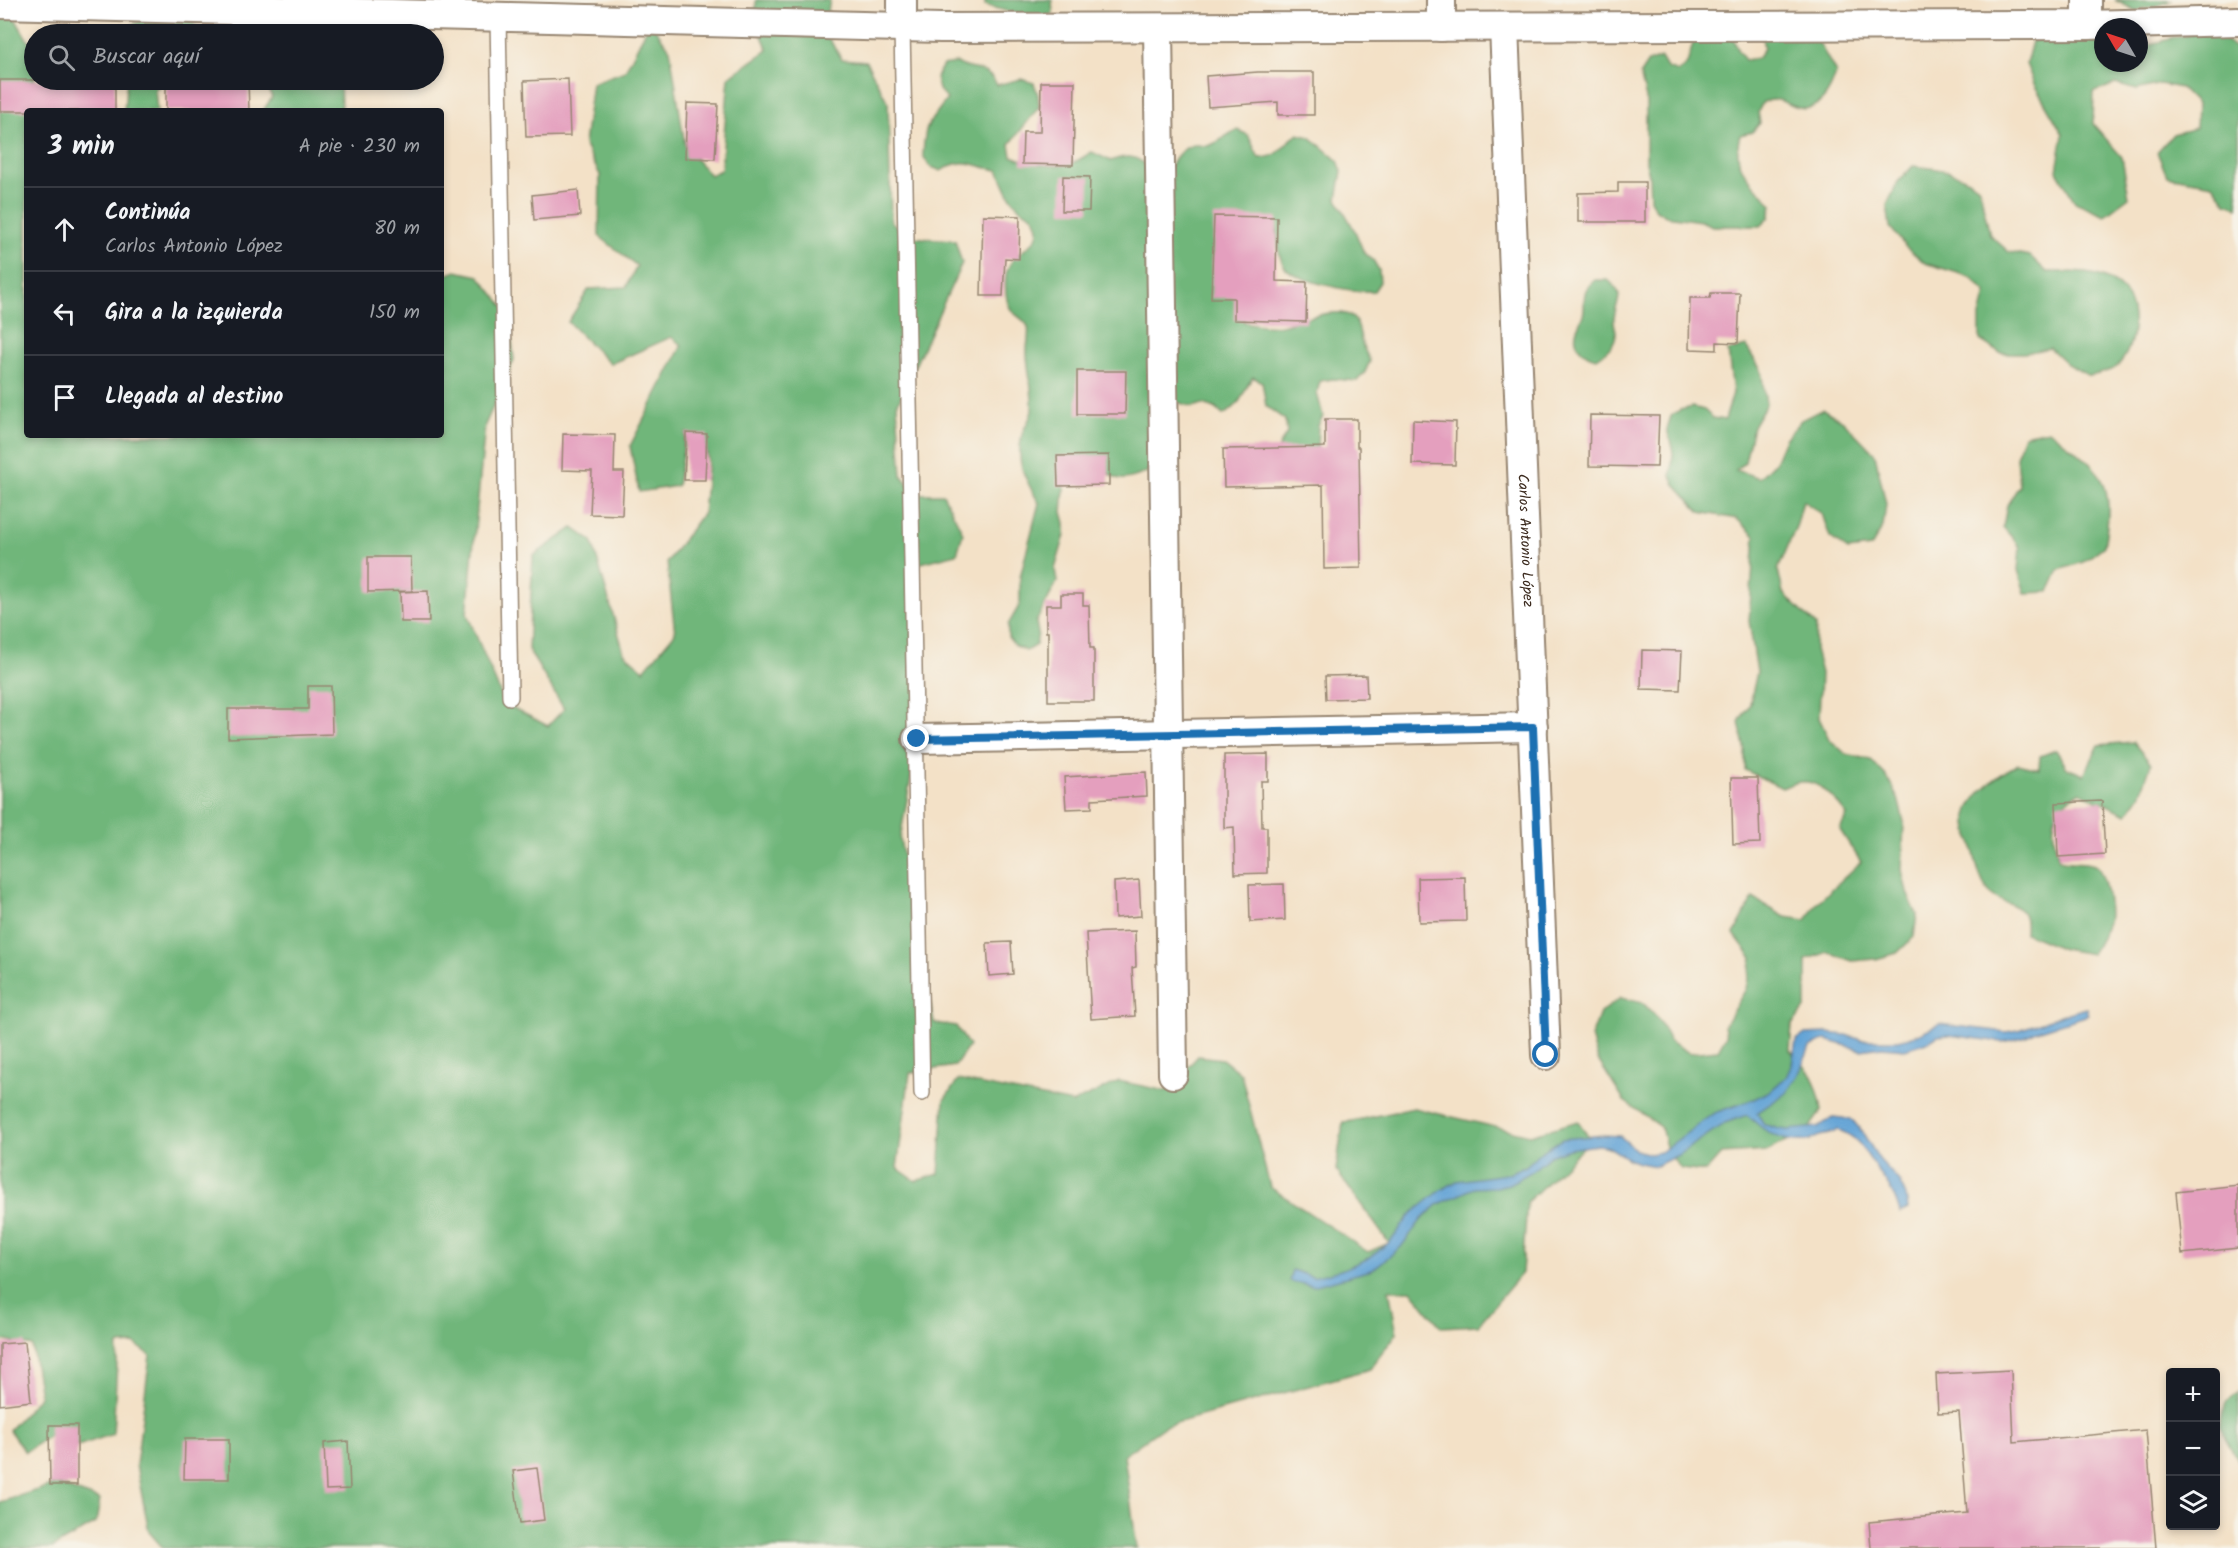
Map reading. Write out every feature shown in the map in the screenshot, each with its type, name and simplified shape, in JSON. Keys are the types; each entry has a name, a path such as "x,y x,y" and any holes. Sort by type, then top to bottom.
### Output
{"street":[{"path":"0,4 285,6 498,17 902,14 1158,28 1441,13 1504,27 2087,13 2238,21"},
{"name":"Carlos Antonio López","path":"1504,27 1546,1055"},
{"path":"1158,28 1173,1074"},
{"path":"917,739 1533,727"}],"lane":[{"path":"902,14 922,1093"},
{"path":"498,17 510,697"}],"green space":[{"path":"756,0 830,0 824,31 842,59 866,61 888,103 891,221 907,237 955,240 962,263 897,405 902,476 916,494 943,494 963,533 957,554 913,565 917,743 900,839 934,1023 956,1026 969,1046 955,1066 910,1073 897,1168 916,1181 939,1174 944,1100 958,1080 1073,1103 1119,1081 1166,1091 1198,1056 1222,1059 1241,1074 1270,1187 1368,1252 1389,1243 1336,1170 1343,1123 1414,1108 1530,1135 1578,1121 1591,1140 1527,1202 1522,1273 1478,1325 1441,1327 1411,1290 1389,1290 1397,1333 1370,1369 1165,1426 1124,1455 1137,1548 163,1548 149,1532 136,1465 150,1355 135,1344 118,1345 113,1434 78,1446 58,1430 25,1452 9,1430 40,1396 32,1346 0,1340 0,12 12,13 24,34 24,90 35,90 35,108 24,108 24,438 444,438 444,276 456,271 479,276 509,313 514,360 485,425 467,614 505,704 548,726 564,709 528,649 533,556 573,528 592,541 624,653 644,670 675,633 667,562 703,513 708,461 704,436 686,433 677,486 639,492 630,446 682,345 671,337 610,364 568,322 589,289 626,287 637,266 599,236 600,175 584,144 592,83 625,71 650,22 670,49 685,146 710,175 721,170 729,77 768,50 755,19"},
{"path":"985,0 1052,0 1053,14 1030,18 985,5"},
{"path":"2115,0 2171,0 2136,11"},
{"path":"306,4 321,24 256,24"},
{"path":"177,10 194,24 133,24"},
{"path":"1729,28 1738,51 1745,60 1758,58 1764,48 1762,37 1808,33 1818,41 1836,73 1828,93 1819,104 1806,109 1780,100 1763,102 1758,112 1760,123 1752,132 1740,135 1738,157 1741,166 1751,182 1772,205 1769,218 1761,226 1712,226 1701,221 1666,216 1656,210 1650,200 1646,163 1646,98 1640,74 1647,63 1661,58 1667,68 1678,72 1687,64 1694,40"},
{"path":"2094,32 2094,72 2148,72 2148,45 2197,32 2222,37 2238,50 2238,207 2227,203 2213,184 2167,176 2157,152 2173,134 2196,128 2197,104 2181,88 2160,84 2137,90 2115,84 2094,92 2093,124 2122,157 2129,197 2105,215 2075,202 2057,171 2063,134 2035,86 2026,64 2032,41 2052,34"},
{"path":"956,63 984,72 997,85 1021,79 1034,83 1039,107 1010,144 1012,156 1033,163 1049,166 1064,165 1073,163 1092,152 1111,161 1124,157 1134,158 1152,172 1169,168 1177,156 1188,147 1209,146 1238,130 1248,135 1259,158 1277,153 1298,134 1310,137 1338,161 1342,171 1337,199 1364,253 1373,260 1379,270 1380,282 1374,291 1341,288 1313,282 1291,272 1282,263 1277,230 1245,311 1244,322 1276,326 1328,313 1346,314 1356,323 1362,345 1370,361 1365,372 1357,381 1333,379 1320,381 1317,393 1323,416 1318,426 1317,449 1277,456 1280,444 1287,433 1285,420 1266,406 1262,382 1253,377 1239,402 1223,415 1215,408 1203,404 1193,407 1170,400 1152,470 1120,479 1108,473 1093,457 1069,456 1062,478 1065,535 1055,569 1057,582 1036,622 1038,633 1036,645 1026,651 1015,646 1008,637 1008,625 1020,604 1020,577 1039,503 1026,478 1020,454 1022,435 1032,409 1027,352 1028,327 1010,307 1007,299 1006,275 1014,259 1031,244 1038,232 1033,216 1021,209 1013,200 998,170 962,163 949,166 941,171 929,166 923,155 926,130 947,99 939,90 936,77 943,65"},
{"path":"126,90 155,90 157,108 124,108"},
{"path":"269,90 340,90 341,108 265,108 272,97"},
{"path":"1913,166 1948,171 1979,187 1990,235 2009,252 2030,256 2047,272 2098,276 2123,290 2129,300 2133,324 2132,337 2123,360 2112,370 2089,376 2067,364 2050,348 2024,353 2000,353 1980,340 1980,316 1986,293 1971,277 1925,263 1905,246 1890,227 1887,205 1898,182"},
{"path":"1595,280 1608,280 1619,294 1614,320 1616,332 1614,341 1607,351 1597,358 1588,355 1576,342 1577,329 1584,312 1585,293"},
{"path":"1746,346 1761,370 1766,404 1753,426 1745,462 1736,470 1759,478 1775,462 1785,439 1801,420 1823,409 1843,421 1875,454 1886,504 1883,527 1871,547 1848,550 1830,537 1822,514 1803,501 1797,524 1778,570 1783,593 1816,625 1815,650 1821,673 1819,718 1829,739 1846,754 1871,760 1887,777 1898,798 1904,822 1902,870 1907,893 1917,914 1914,937 1897,953 1876,959 1852,961 1828,952 1806,960 1806,1007 1792,1025 1790,1050 1812,1077 1822,1110 1808,1130 1768,1151 1721,1154 1705,1172 1681,1169 1667,1151 1661,1127 1624,1101 1598,1060 1591,1037 1600,1013 1621,998 1643,1003 1659,1020 1670,1041 1689,1053 1718,1050 1726,1036 1724,1026 1746,989 1752,958 1734,934 1753,898 1785,917 1806,920 1817,903 1861,862 1840,830 1847,815 1827,792 1808,782 1782,788 1745,770 1745,752 1739,722 1750,704 1757,672 1749,621 1755,536 1737,519 1700,512 1676,486 1671,476 1673,452 1667,429 1671,416 1680,410 1693,407 1704,410 1713,418 1725,420 1733,393 1728,351"},
{"path":"2048,430 2092,465 2100,476 2108,504 2104,546 2083,562 2059,570 2049,592 2025,593 2018,570 2020,547 2003,527 2007,505 2019,486 2016,457 2024,435"},
{"path":"2133,742 2151,764 2140,796 2127,814 2079,792 2062,806 2054,821 2054,839 2059,860 2096,866 2105,885 2108,920 2092,954 2063,949 2025,933 2024,915 2020,910 1998,900 1988,891 1982,881 1967,820 1974,800 2003,773 2018,764 2039,769 2040,756 2056,750 2067,768 2084,775 2099,745"},
{"path":"2238,1392 2238,1461 2220,1428 2226,1402"},
{"path":"56,1484 100,1500 96,1523 52,1548 0,1548 0,1502"}],"water":[{"path":"2087,1008 2089,1015 2002,1042 1949,1035 1938,1036 1905,1049 1882,1047 1861,1050 1826,1040 1810,1047 1798,1076 1786,1093 1757,1113 1764,1124 1788,1130 1818,1127 1833,1117 1853,1121 1879,1159 1899,1181 1906,1196 1908,1209 1900,1213 1890,1188 1864,1150 1851,1136 1838,1130 1807,1141 1789,1140 1760,1127 1747,1115 1725,1123 1678,1155 1656,1166 1628,1159 1609,1147 1598,1145 1569,1149 1550,1156 1531,1172 1509,1184 1474,1188 1439,1204 1422,1219 1401,1247 1372,1270 1313,1286 1289,1281 1292,1270 1313,1277 1341,1270 1369,1258 1391,1241 1410,1215 1441,1190 1457,1181 1506,1174 1526,1166 1541,1152 1562,1139 1604,1135 1620,1136 1636,1150 1649,1154 1661,1152 1714,1113 1770,1091 1786,1077 1792,1064 1796,1041 1805,1034 1827,1033 1862,1040 1897,1040 1911,1037 1939,1024 2006,1032"}],"building":[{"path":"1258,72 1314,72 1314,115 1278,115 1278,102 1208,107 1206,76"},
{"path":"568,79 570,136 526,137 524,81"},
{"path":"0,80 24,80 24,90 115,90 115,108 24,108 24,111 0,111"},
{"path":"1041,82 1075,82 1073,165 1022,164 1023,132 1040,132"},
{"path":"166,90 248,90 249,108 166,108"},
{"path":"687,103 718,104 715,159 685,158"},
{"path":"1063,176 1090,177 1089,211 1062,211"},
{"path":"1618,182 1645,182 1645,222 1578,222 1578,193 1618,192"},
{"path":"578,190 580,216 534,220 532,195"},
{"path":"983,215 1020,216 1019,259 1005,258 1003,296 981,296"},
{"path":"1214,216 1277,217 1276,281 1307,282 1306,322 1234,320 1234,298 1211,298"},
{"path":"1711,293 1740,293 1738,343 1717,342 1717,350 1689,349 1690,298 1710,298"},
{"path":"1077,371 1126,371 1125,414 1077,414"},
{"path":"1590,415 1659,416 1657,467 1589,466"},
{"path":"1325,419 1357,419 1361,568 1324,569 1323,485 1224,487 1223,449 1325,447"},
{"path":"1413,420 1456,422 1455,465 1412,464"},
{"path":"686,433 707,434 705,480 684,480"},
{"path":"563,434 615,435 614,472 624,472 622,515 590,514 592,471 562,470"},
{"path":"1109,455 1109,485 1058,486 1057,456"},
{"path":"368,557 411,557 412,591 368,592"},
{"path":"428,591 429,622 401,622 400,592"},
{"path":"1061,594 1083,594 1083,605 1089,605 1090,648 1094,648 1094,701 1048,701 1046,605 1061,605"},
{"path":"1642,650 1682,651 1680,690 1641,689"},
{"path":"1366,675 1367,698 1326,699 1325,676"},
{"path":"308,686 331,686 332,734 228,738 228,709 308,709"},
{"path":"1268,754 1268,781 1261,781 1262,827 1267,827 1267,873 1235,874 1234,827 1224,828 1224,755"},
{"path":"1146,772 1147,796 1092,799 1092,808 1066,809 1064,777"},
{"path":"1731,778 1758,778 1760,843 1733,844"},
{"path":"2102,801 2105,854 2058,857 2056,803"},
{"path":"1465,877 1466,921 1419,922 1418,878"},
{"path":"1139,880 1141,916 1115,918 1114,882"},
{"path":"1284,884 1285,920 1250,922 1249,885"},
{"path":"1135,931 1136,967 1132,968 1135,1016 1091,1019 1086,933"},
{"path":"1011,942 1013,974 989,976 987,943"},
{"path":"2238,1185 2238,1248 2182,1254 2176,1192"},
{"path":"25,1342 31,1401 0,1405 0,1344"},
{"path":"2011,1370 2014,1442 2146,1430 2156,1548 1871,1548 1869,1522 1967,1513 1959,1412 1938,1413 1936,1374"},
{"path":"49,1425 77,1425 77,1485 50,1485"},
{"path":"185,1439 229,1439 229,1479 184,1479"},
{"path":"348,1441 350,1489 326,1490 324,1443"},
{"path":"537,1468 544,1520 520,1523 513,1471"}],"route":[{"path":"917,739 1533,727 1546,1055"}]}
